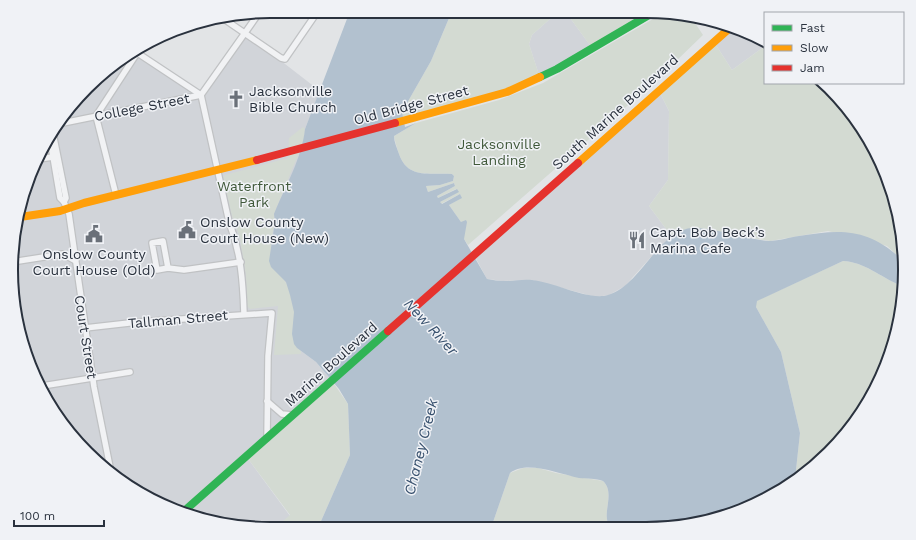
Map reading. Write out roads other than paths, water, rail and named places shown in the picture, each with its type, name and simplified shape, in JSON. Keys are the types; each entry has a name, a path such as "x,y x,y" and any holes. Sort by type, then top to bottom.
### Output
{"main road":[{"name":"Old Bridge Street","path":"24,217 65,205 116,196 217,171 507,92 534,81 557,69 644,18"},
{"name":"South Marine Boulevard","path":"497,234 726,31"},
{"name":"Marine Boulevard","path":"187,508 497,234"}],"street":[{"path":"228,22 281,58 285,59 313,18"},
{"path":"201,95 255,19"},
{"path":"141,53 201,95 217,171 243,272 244,314"},
{"path":"116,196 96,116 133,58"},
{"name":"College Street","path":"66,122 201,95"},
{"name":"Court Street","path":"54,140 66,198 65,205"},
{"name":"Court Street","path":"51,146 60,198 69,214 74,260 92,377 109,463"},
{"path":"44,158 53,157"},
{"path":"168,268 163,241 152,243 157,270 168,268 184,270 241,262"},
{"path":"19,261 63,254 74,260"},
{"name":"Tallman Street","path":"85,328 244,314 272,313 268,356 267,401"},
{"path":"46,385 130,372"},
{"path":"267,401 282,414 294,414"},
{"path":"267,401 267,438"}],"water":[{"path":"347,18 449,18 431,61 402,112 405,127 416,123 394,136 394,138 399,154 408,168 421,173 452,174 454,176 453,181 440,185 426,186 428,192 454,183 455,186 437,196 438,198 457,189 459,192 440,202 442,204 460,194 462,198 449,205 461,222 466,220 467,222 464,239 487,279 503,281 541,281 581,293 600,296 608,295 619,290 629,282 656,251 675,234 686,229 694,228 714,230 769,241 828,232 853,233 865,236 888,248 897,256 897,284 858,264 843,261 757,301 756,307 781,352 800,433 796,473 772,488 742,503 727,509 679,520 607,522 609,495 603,481 579,478 543,469 525,468 517,469 510,473 493,522 321,522 350,455 348,404 339,389 316,362 294,344 292,334 294,312 290,295 286,282 271,267 269,261 275,222 274,214 297,162 305,129"}],"place":[{"name":"Jacksonville Bible Church","path":"236,99"},
{"name":"Onslow County Court House (New)","path":"187,230"},
{"name":"Onslow County Court House (Old)","path":"94,234"},
{"name":"Capt. Bob Beck’s Marina Cafe","path":"637,240"}],"park label":[{"name":"Jacksonville Landing","path":"499,152"},
{"name":"Waterfront Park","path":"254,194"}],"water label":[{"name":"New River","path":"431,327"},
{"name":"Chaney Creek","path":"421,447"}]}
